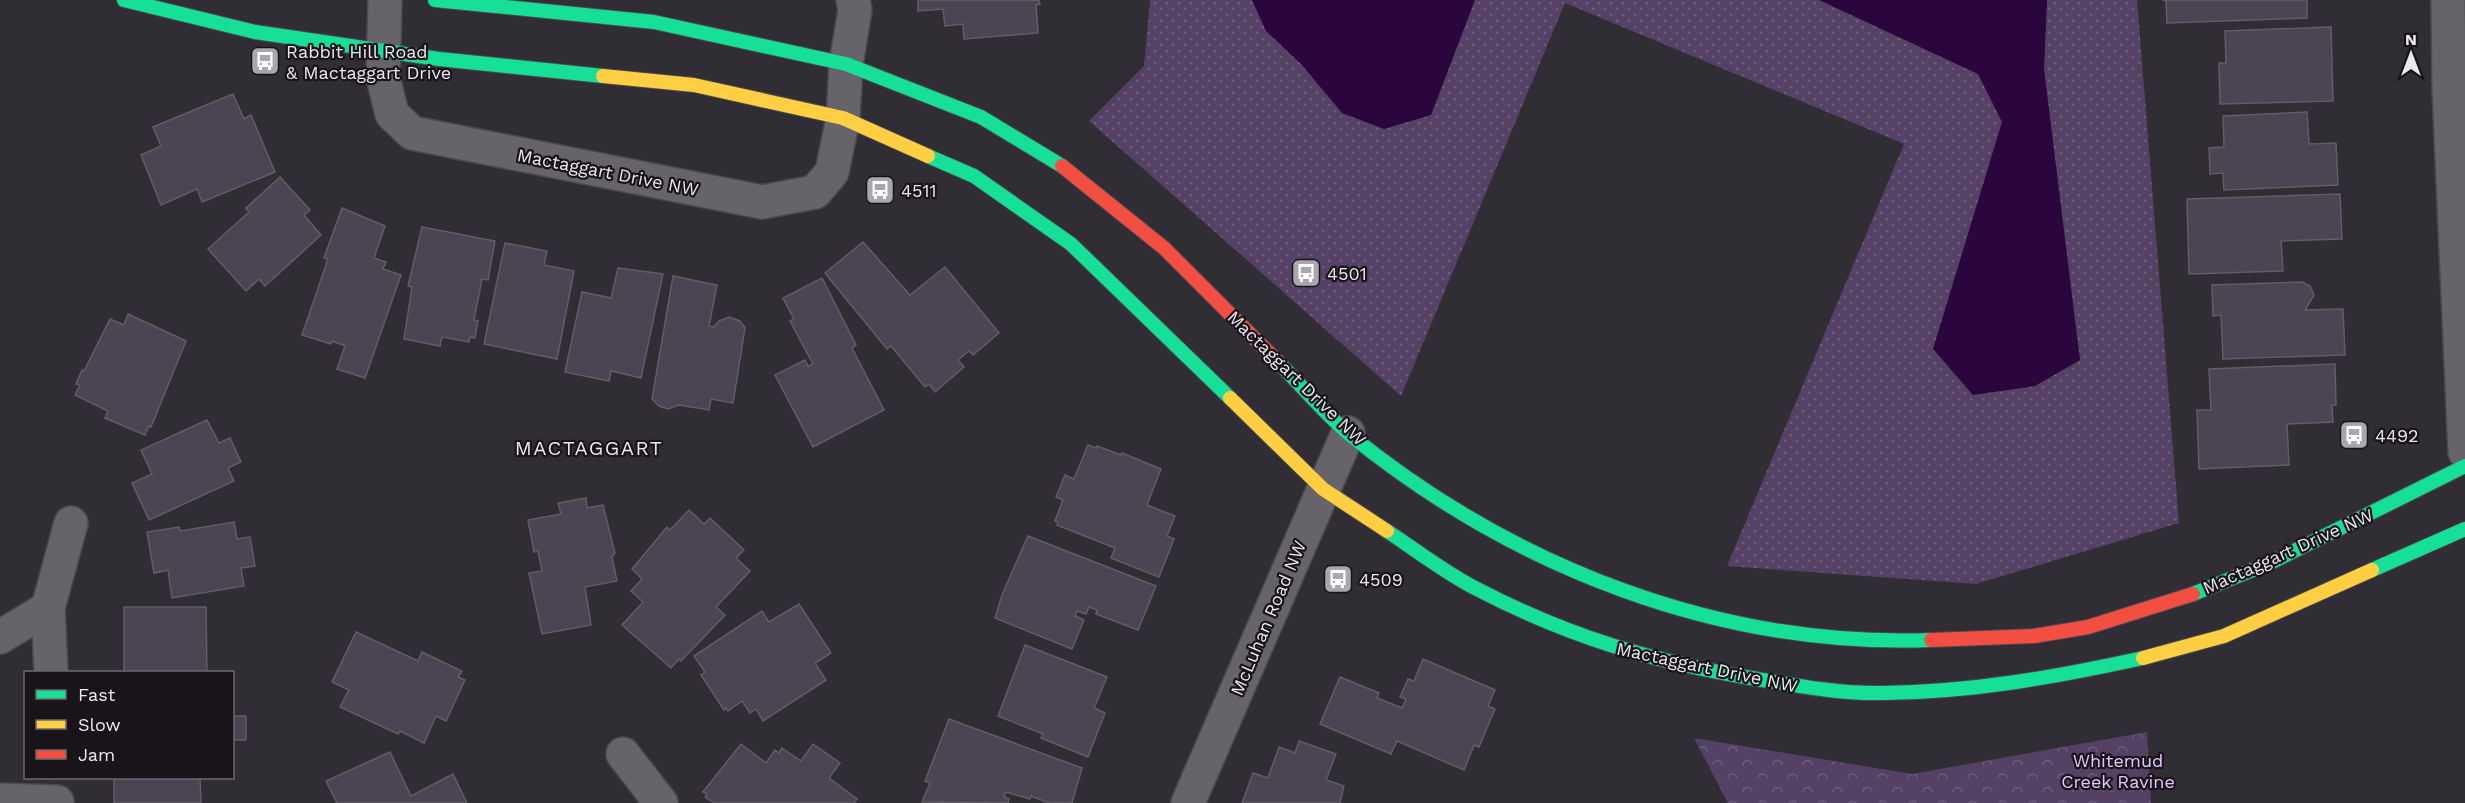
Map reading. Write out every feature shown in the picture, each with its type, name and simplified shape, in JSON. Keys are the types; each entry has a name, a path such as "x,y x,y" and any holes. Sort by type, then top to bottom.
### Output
{"street":[{"name":"Mactaggart Drive NW","path":"124,0 255,32 381,51 694,85 843,118 974,176 1071,244 1323,489 1472,587 1535,618 1610,647 1756,681 1821,690 1881,693 1937,692 2043,680 2168,653 2224,636 2465,529"},
{"name":"Mactaggart Drive NW","path":"385,0 381,51 383,77 392,114 412,133 762,202 815,192 832,172 843,118 846,64 855,10 853,0"},
{"name":"Mactaggart Drive NW","path":"435,0 654,22 846,64 981,117 1075,174 1164,248 1348,433 1450,507 1505,539 1628,593 1696,613 1765,628 1832,638 1899,641 2034,636 2088,627 2151,608 2270,563 2465,466"},
{"path":"2448,0 2449,89 2465,452"},
{"name":"McLuhan Road NW","path":"1188,803 1348,433"},
{"path":"51,671 48,608 71,523"},
{"path":"0,636 48,608"},
{"path":"623,754 661,803"},
{"path":"0,800 57,803 56,779"}],"green space":[{"path":"1150,0 2137,0 2179,523 1976,584 1727,566 1904,144 1565,3 1401,396 1089,121 1144,66"},
{"name":"Whitemud Creek Ravine","path":"2147,732 2151,803 1728,803 1694,738 1912,774"}],"shaded area":[{"path":"1252,0 1475,0 1431,115 1384,129 1342,113 1302,65 1266,31"},
{"path":"1819,0 2047,0 2044,69 2080,360 2035,386 1973,395 1933,349 2002,122 1978,74"}],"building":[{"path":"918,0 1039,0 1040,4 1036,5 1038,33 964,39 963,24 945,26 943,9 918,11"},
{"path":"2163,0 2307,0 2307,18 2167,23 2166,1"},
{"path":"2331,27 2333,101 2220,104 2219,63 2226,63 2225,31"},
{"path":"233,94 244,119 251,115 275,172 202,202 197,189 161,205 141,155 161,146 153,127"},
{"path":"2307,112 2309,144 2336,143 2338,185 2224,190 2223,173 2210,174 2209,148 2224,147 2223,116"},
{"path":"280,177 310,210 304,215 321,235 265,286 259,279 246,291 208,249 249,212 246,208"},
{"path":"2340,194 2342,239 2281,241 2283,271 2189,274 2187,199"},
{"path":"342,208 385,226 374,258 386,262 383,269 401,275 365,378 337,369 345,346 302,335 328,259 324,258"},
{"path":"422,227 495,241 488,280 482,279 474,320 478,321 475,338 470,337 469,342 442,337 440,346 404,339 412,287 408,286"},
{"path":"863,242 910,295 945,267 999,333 973,355 969,351 958,360 964,367 935,392 929,384 925,387 891,346 887,349 825,273"},
{"path":"505,243 547,251 544,265 574,271 557,359 484,344"},
{"path":"618,268 663,274 641,378 611,371 609,381 565,372 582,292 611,298"},
{"path":"673,276 717,285 709,326 714,327 719,321 729,317 740,321 745,328 733,403 711,399 709,410 679,405 668,409 659,406 652,399"},
{"path":"822,278 856,345 852,348 884,410 813,447 775,375 805,360 808,366 813,364 790,321 794,319 783,298"},
{"path":"2302,282 2310,286 2314,295 2305,310 2343,309 2345,355 2223,359 2221,315 2213,316 2212,285"},
{"path":"128,314 186,341 151,427 149,426 145,435 105,418 108,411 75,395 80,385 76,384 82,370 84,371 110,319 124,325"},
{"path":"2335,364 2336,405 2332,405 2333,422 2287,424 2289,465 2199,469 2197,410 2211,410 2209,369"},
{"path":"207,420 219,443 230,438 241,462 228,468 234,481 149,520 132,483 152,474 141,450"},
{"path":"1088,445 1121,455 1122,453 1161,469 1147,505 1175,516 1167,536 1174,539 1159,577 1111,558 1115,548 1057,525 1058,522 1055,521 1063,500 1056,497 1065,475 1074,479"},
{"path":"586,498 587,508 603,505 615,553 612,557 617,581 585,587 591,625 542,634 529,573 542,571 538,551 534,552 528,520 561,514 558,503"},
{"path":"689,510 704,524 710,518 744,550 736,558 750,571 716,607 725,615 681,661 679,659 671,668 622,625 643,602 631,591 642,579 632,569 667,527 670,530"},
{"path":"234,522 237,539 250,537 255,566 241,568 244,586 172,598 168,570 154,573 147,532 179,527 180,531"},
{"path":"1028,536 1156,586 1138,630 1096,614 1097,610 1089,607 1086,614 1077,611 1075,616 1084,620 1072,649 995,618 1002,595"},
{"path":"799,604 831,653 815,663 826,680 763,721 756,709 750,713 742,701 728,711 726,708 724,710 701,675 705,672 694,656 762,611 769,622"},
{"path":"124,607 206,607 207,671 124,671"},
{"path":"356,632 418,661 422,652 462,671 458,677 465,680 446,721 436,716 424,743 400,731 398,734 340,707 349,690 332,682"},
{"path":"1025,645 1107,677 1094,708 1105,713 1088,757 1041,738 1043,734 998,716"},
{"path":"1423,659 1495,690 1488,706 1495,709 1479,747 1474,745 1464,770 1397,741 1391,754 1320,724 1340,677 1379,693 1377,698 1402,708 1406,699 1400,697 1408,679 1414,681"},
{"path":"234,716 246,716 246,740 234,740"},
{"path":"949,719 1082,768 1072,803 1049,803 1031,796 1030,799 1006,792 1004,797 1009,799 1008,803 922,802 930,783 925,781"},
{"path":"1299,741 1336,754 1326,780 1344,786 1340,803 1242,803 1253,773 1268,778 1279,747 1295,753"},
{"path":"741,744 766,763 775,750 779,753 782,748 801,761 813,744 840,763 829,778 857,799 854,803 714,803 705,797 707,794 703,792"},
{"path":"390,752 411,796 453,774 467,803 337,803 326,781"},
{"path":"114,779 200,779 201,803 114,803"}],"traffic: fast":[{"path":"124,0 255,32 439,59 603,76"},
{"path":"435,0 654,22 846,64 981,117 1062,166"},
{"path":"928,156 974,176 1071,244 1230,398"},
{"path":"1279,363 1349,434 1412,481 1479,523 1549,560 1622,590 1697,613 1774,630 1852,639 1931,640"},
{"path":"2193,594 2270,563 2465,466"},
{"path":"2372,570 2465,529"},
{"path":"1387,531 1475,588 1578,634 1647,656 1773,682 1852,692 1949,690 2014,682 2143,658"}],"traffic: slow":[{"path":"603,76 694,85 843,118 928,156"},
{"path":"1230,398 1323,489 1387,531"},
{"path":"2143,658 2224,636 2372,570"}],"traffic: jam":[{"path":"1062,166 1164,248 1279,363"},
{"path":"1931,640 2034,636 2088,627 2193,594"}],"place":[{"name":"Rabbit Hill Road & Mactaggart Drive","path":"265,61"},
{"name":"4511","path":"880,190"},
{"name":"4501","path":"1306,273"},
{"name":"4492","path":"2354,435"},
{"name":"4509","path":"1338,579"}],"district":[{"name":"MACTAGGART","path":"589,448"}]}
